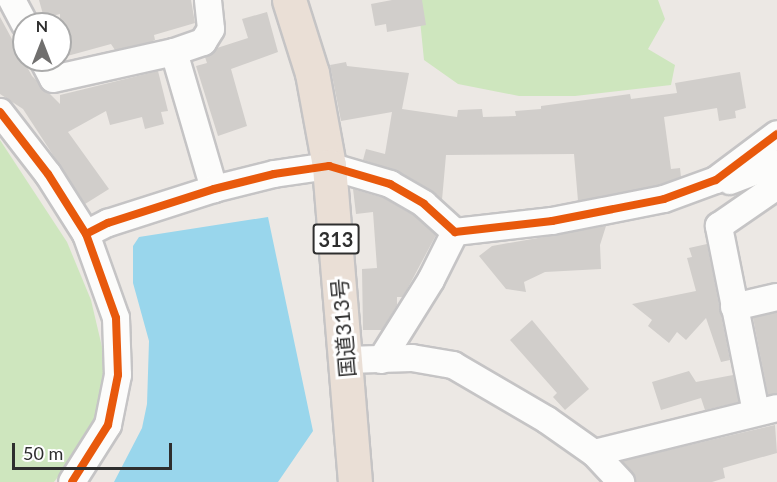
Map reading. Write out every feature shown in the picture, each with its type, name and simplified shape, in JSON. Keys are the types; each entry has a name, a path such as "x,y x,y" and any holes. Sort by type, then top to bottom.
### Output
{"highway":[{"name":"国道313号","path":"289,0 312,73 329,166 355,482"}],"street":[{"path":"49,72 53,79 174,52 203,42 211,29 208,0"},
{"path":"174,52 214,189"},
{"path":"0,112 48,174 86,234 116,318 118,375 108,425 72,482"},
{"path":"86,234 108,223 214,189 274,174 329,166 390,184 424,204 455,232 552,221 664,199 716,180 777,134"},
{"path":"716,180 735,180 777,163"},
{"path":"594,453 767,410 734,307 719,226 777,186"},
{"path":"381,360 431,280 455,232"},
{"path":"734,307 777,297"},
{"path":"346,360 412,358 453,365 547,420 594,453 621,482"}],"green space":[{"path":"418,0 658,0 665,19 648,49 675,65 671,85 575,96 519,96 458,84 424,60"},
{"path":"0,140 67,242 91,300 102,347 104,389 87,439 54,482 0,482"}],"water":[{"path":"268,217 313,431 278,482 114,482 142,428 147,404 149,341 133,283 133,246 139,237"}],"building":[{"path":"39,0 191,0 195,23 154,35 155,40 150,42 115,50 111,44 72,55 72,12 42,12"},
{"path":"392,0 422,0 426,25 387,32 386,24 375,26 371,4"},
{"path":"267,12 278,52 231,69 247,126 218,136 196,66 207,63 205,57 217,48 248,38 242,19"},
{"path":"0,17 12,39 12,72 30,72 60,104 60,95 158,71 168,111 161,112 164,124 145,129 142,117 110,125 106,111 68,132 109,189 85,204 23,109 0,94"},
{"path":"346,62 347,66 409,73 402,109 457,117 458,110 482,109 483,117 516,116 515,111 541,109 541,106 630,94 631,99 677,93 675,83 740,72 746,108 735,111 736,118 719,121 717,108 664,117 671,169 680,168 681,177 660,185 578,201 574,154 446,155 442,200 397,171 363,160 366,149 385,154 392,112 341,121 330,65"},
{"path":"353,189 384,198 415,216 436,235 403,297 397,297 397,305 382,330 363,330 362,269 377,268 373,212 356,214"},
{"path":"606,226 600,245 601,269 545,272 524,282 526,292 506,289 479,256 492,246"},
{"path":"707,244 730,360 721,362 706,318 686,340 677,332 669,343 648,326 652,320 632,304 696,291 687,258 692,257 689,248"},
{"path":"777,312 777,393 768,395 753,318"},
{"path":"532,320 589,389 565,410 553,397 557,393 510,340"},
{"path":"689,371 696,382 733,375 739,402 705,410 701,398 661,410 652,382"},
{"path":"775,425 777,453 723,468 725,478 712,482 636,482 622,461"}],"cycle path":[{"path":"0,112 48,174 86,234 116,318 118,375 108,425 72,482"},
{"path":"86,234 108,223 214,189 274,174 329,166 390,184 424,204 455,232 552,221 664,199 716,180 777,134"}]}
